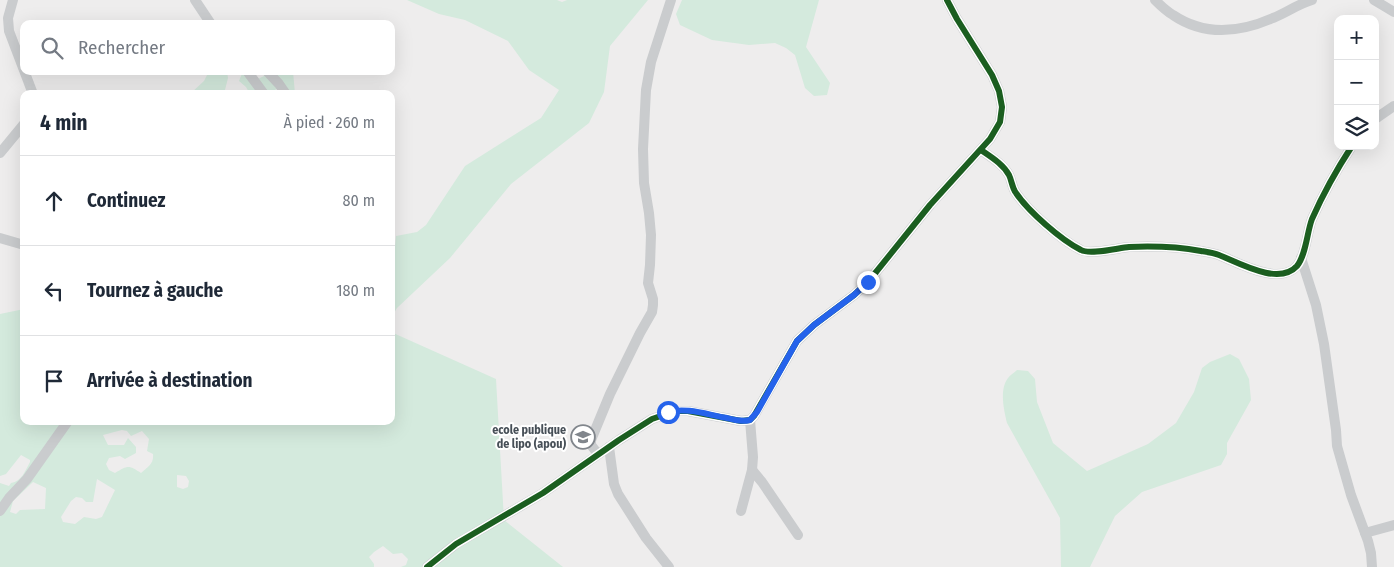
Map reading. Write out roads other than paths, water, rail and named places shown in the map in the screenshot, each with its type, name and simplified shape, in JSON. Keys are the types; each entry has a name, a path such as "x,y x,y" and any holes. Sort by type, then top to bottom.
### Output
{"street":[{"path":"13,0 8,18 10,31 20,58"},
{"path":"195,0 208,20"},
{"path":"598,454 591,445 591,440 610,394 652,312 653,306 653,298 648,283 651,235 644,183 643,149 646,90 651,62 671,0"},
{"path":"427,567 456,544 543,493 652,419 675,411 688,411 741,421 750,420 757,412 797,341 868,282 930,205 981,150 1000,122 1002,107 999,91 992,75 947,0"},
{"path":"1155,0 1172,15 1189,24 1222,31 1264,22 1312,0"},
{"path":"1374,0 1394,12"},
{"path":"26,75 32,90"},
{"path":"250,75 261,90"},
{"path":"270,75 283,90"},
{"path":"1379,116 1394,106"},
{"path":"0,153 20,129"},
{"path":"981,150 1000,164 1009,174 1015,192 1033,214 1068,242 1083,251 1130,247 1190,249 1217,254 1260,272 1278,274 1296,267 1301,258 1312,220 1329,185 1350,150"},
{"path":"0,238 20,244"},
{"path":"1301,258 1316,305 1324,344 1338,446 1351,495 1371,553 1372,567"},
{"path":"741,511 752,470 754,450 750,420"},
{"path":"0,510 27,479 65,425"},
{"path":"610,447 614,484 618,494 646,538 669,567"},
{"path":"752,470 798,535"},
{"path":"1365,533 1394,525"}],"place":[{"name":"ecole publique de lipo (apou)","path":"583,437"}]}
